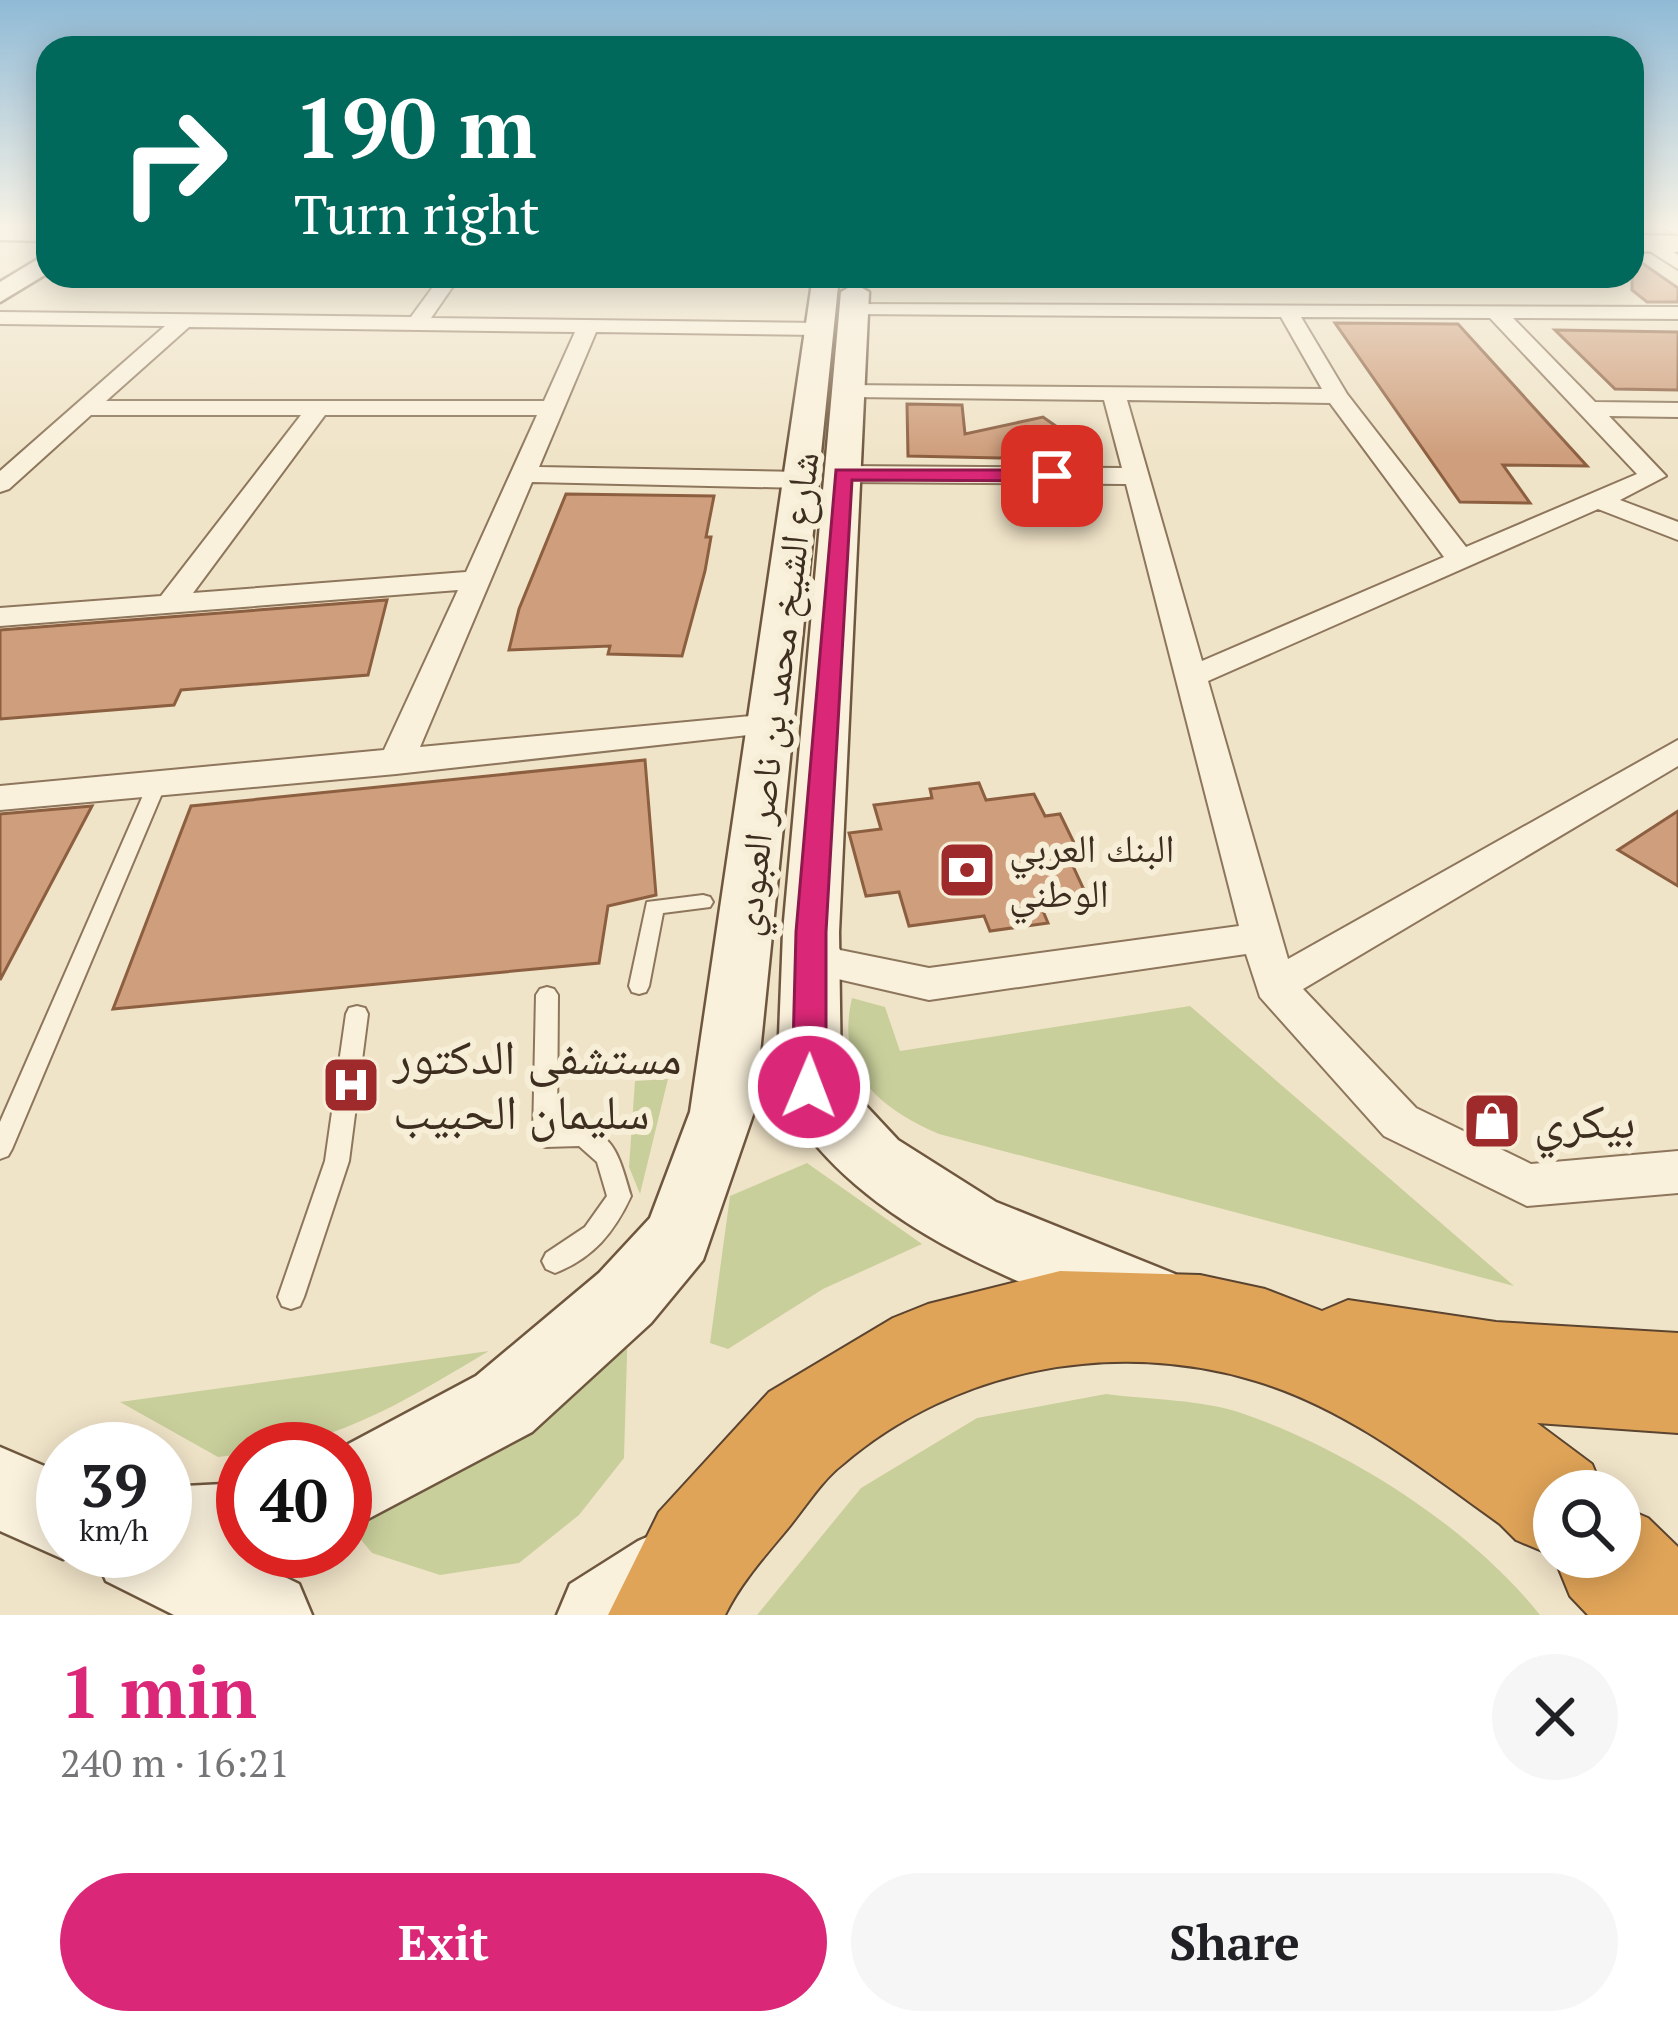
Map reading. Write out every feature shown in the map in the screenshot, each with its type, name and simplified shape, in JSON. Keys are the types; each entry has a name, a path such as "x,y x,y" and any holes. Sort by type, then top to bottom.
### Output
{"highway":[{"path":"682,1583 806,1428 928,1352 1060,1317 1232,1328 1496,1371 1678,1383"},
{"path":"1232,1328 1401,1392 1533,1483"},
{"path":"1630,1578 1666,1615"}],"street":[{"path":"417,323 432,303"},
{"path":"0,318 588,326 784,303"},
{"name":"شارع الشيخ محمد بن ناصر العبودي","path":"838,303 823,477 809,1087 874,1161 971,1224 1232,1328"},
{"name":"شارع الشيخ محمد بن ناصر العبودي","path":"372,1475 504,1404 625,1298 678,1237 722,1112 773,724 823,477 852,390 840,303"},
{"path":"1043,303 1678,314"},
{"path":"1288,311 1337,396 1461,560"},
{"path":"1191,677 1653,476 1497,313"},
{"path":"0,484 184,320"},
{"path":"396,763 588,326"},
{"path":"852,390 1337,396"},
{"path":"1114,393 1275,986 1400,1122 1527,1185 1678,1172"},
{"path":"86,408 552,408"},
{"path":"170,604 318,408"},
{"path":"1589,409 1678,410"},
{"path":"0,446 40,448"},
{"path":"523,474 1136,476"},
{"path":"1598,500 1678,532"},
{"path":"0,617 476,580"},
{"path":"0,798 773,724"},
{"path":"1275,986 1678,751"},
{"path":"811,932 826,962 929,984 1119,954 1261,938"},
{"path":"0,1485 36,1494"},
{"path":"0,1485 36,1503"},
{"path":"192,1578 268,1615"},
{"path":"602,1615 682,1583"}],"lane":[{"path":"0,1149 157,784"},
{"path":"639,986 654,907 703,902"},
{"path":"547,995 545,1137 584,1136 607,1156 619,1196 608,1222 584,1247 555,1261"},
{"path":"291,1297 337,1161 357,1014"}],"green space":[{"path":"852,998 885,1007 900,1051 1190,1006 1514,1286 939,1134 897,1112 866,1084 850,1047"},
{"path":"668,1079 640,1194 629,1167 635,1081"},
{"path":"807,1163 922,1244 823,1289 728,1349 710,1343 730,1196"},
{"path":"628,1321 624,1458 579,1515 519,1563 440,1575 372,1553 372,1505"},
{"path":"489,1351 358,1422 216,1422 216,1456 192,1442 192,1422 156,1422 120,1402"},
{"path":"1106,1394 1228,1409 1325,1448 1444,1523 1512,1583 1540,1615 757,1615 861,1488 977,1418"}],"building":[{"path":"1335,323 1458,324 1587,466 1503,465 1530,503 1460,502"},
{"path":"1555,330 1678,332 1678,390 1615,389"},
{"path":"907,404 962,405 965,434 1043,417 1076,440 1000,458 908,456"},
{"path":"566,494 714,496 705,571 682,656 608,654 610,646 509,650 519,609"},
{"path":"387,600 368,675 181,690 174,705 0,719 0,630"},
{"name":"مستشفى الدكتور سليمان الحبيب","path":"645,760 656,895 608,906 599,963 113,1009 191,806"},
{"name":"البنك العربي الوطني","path":"979,783 986,800 1034,794 1045,816 1060,814 1076,847 1065,849 1085,892 1038,899 1048,923 990,931 984,916 909,926 899,892 866,896 849,833 881,829 874,805 932,798 930,789"},
{"path":"92,806 0,980 0,814"},
{"path":"1678,811 1678,886 1618,850"}],"place":[{"name":"البنك العربي الوطني","path":"967,870"},
{"name":"مستشفى الدكتور سليمان الحبيب","path":"351,1085"},
{"name":"بيكري","path":"1492,1121"}],"route":[{"path":"809,1087 811,932 843,474 1052,476"}]}
